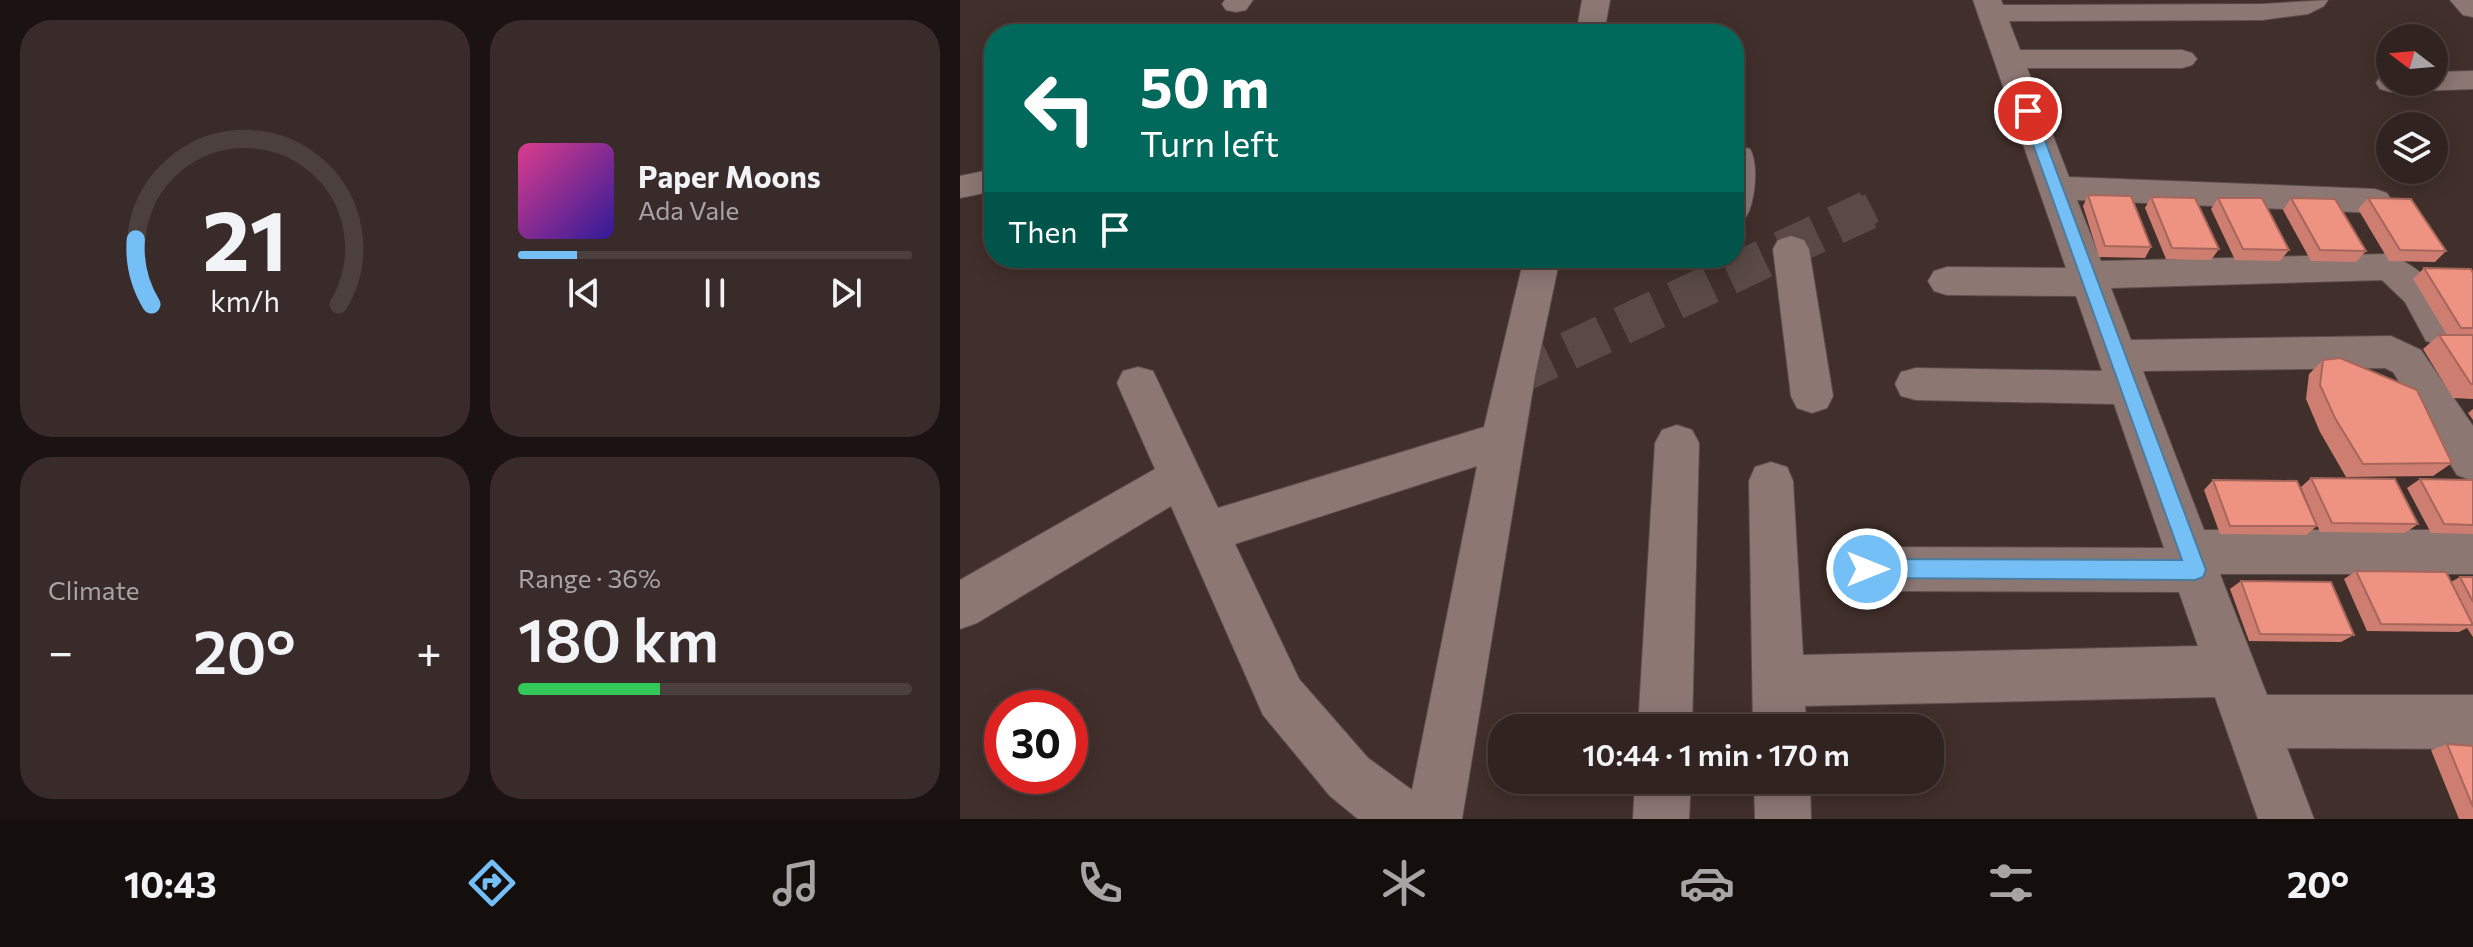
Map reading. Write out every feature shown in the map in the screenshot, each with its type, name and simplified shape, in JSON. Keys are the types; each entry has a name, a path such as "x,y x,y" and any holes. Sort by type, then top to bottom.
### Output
{"street":[{"path":"1592,24 1596,0"},
{"path":"2286,819 1990,7 2262,12 2298,8 2314,0"},
{"path":"2464,0 2473,9"},
{"path":"2009,59 2182,59"},
{"path":"2448,81 2473,80"},
{"path":"960,187 984,182"},
{"path":"2056,188 2375,201"},
{"path":"1791,249 1812,396"},
{"path":"1947,281 2385,267 2401,271 2409,278 2440,330"},
{"path":"1434,819 1504,439 1540,268"},
{"path":"1916,384 2391,352 2407,361 2473,462"},
{"path":"1138,383 1281,697 1349,777 1404,819"},
{"path":"1206,533 1504,439"},
{"path":"1666,714 1677,443"},
{"path":"960,606 1181,477"},
{"path":"1771,481 1779,704 2232,671"},
{"path":"1867,569 2473,552"},
{"path":"2251,721 2473,722"},
{"path":"1661,819 1662,794"},
{"path":"1782,794 1783,819"}],"building":[{"path":"2088,195 2131,196 2151,247 2105,246"},
{"path":"2151,197 2195,198 2219,249 2172,248"},
{"path":"2218,198 2262,198 2289,250 2243,249"},
{"path":"2291,198 2335,199 2366,251 2320,250"},
{"path":"2368,198 2411,199 2446,251 2400,250"},
{"path":"2424,268 2471,269 2473,328 2461,328"},
{"path":"2439,335 2473,335 2473,384 2471,384"},
{"path":"2340,358 2417,390 2452,463 2363,464 2335,418 2320,385 2323,360"},
{"path":"2311,478 2395,479 2418,524 2332,523"},
{"path":"2420,479 2473,480 2473,525 2444,524"},
{"path":"2213,480 2297,481 2317,526 2230,526"},
{"path":"2356,571 2446,572 2473,625 2381,624"},
{"path":"2460,577 2473,577 2473,602"},
{"path":"2241,581 2331,582 2354,635 2260,634"},
{"path":"2447,744 2473,746 2473,807"}],"tunnel":[{"path":"1868,210 1872,208"},
{"path":"1515,376 1868,210"},
{"path":"1864,212 1868,210"}],"route":[{"path":"1867,569 2195,570 2028,111"}]}
